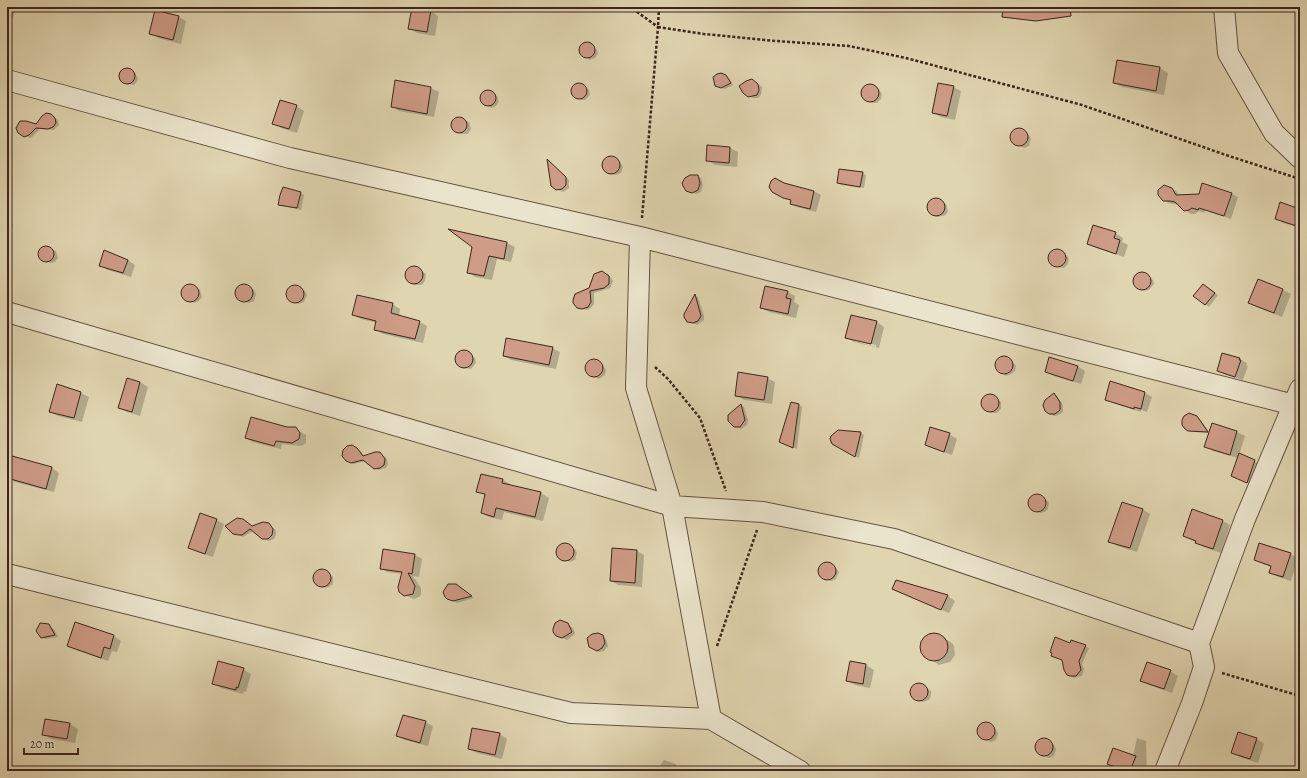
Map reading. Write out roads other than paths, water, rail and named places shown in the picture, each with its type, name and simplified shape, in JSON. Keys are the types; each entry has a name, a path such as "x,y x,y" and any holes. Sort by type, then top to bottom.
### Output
{"street":[{"path":"1224,7 1228,53 1274,133 1300,158"},
{"path":"7,80 290,158 640,238 1297,397 1245,519 1199,643 1204,667 1192,703 1165,771"},
{"path":"640,238 636,388 672,506 711,718"},
{"path":"7,312 672,506 763,512 894,539 1199,643"},
{"path":"7,574 571,713 711,718 800,771"}]}
